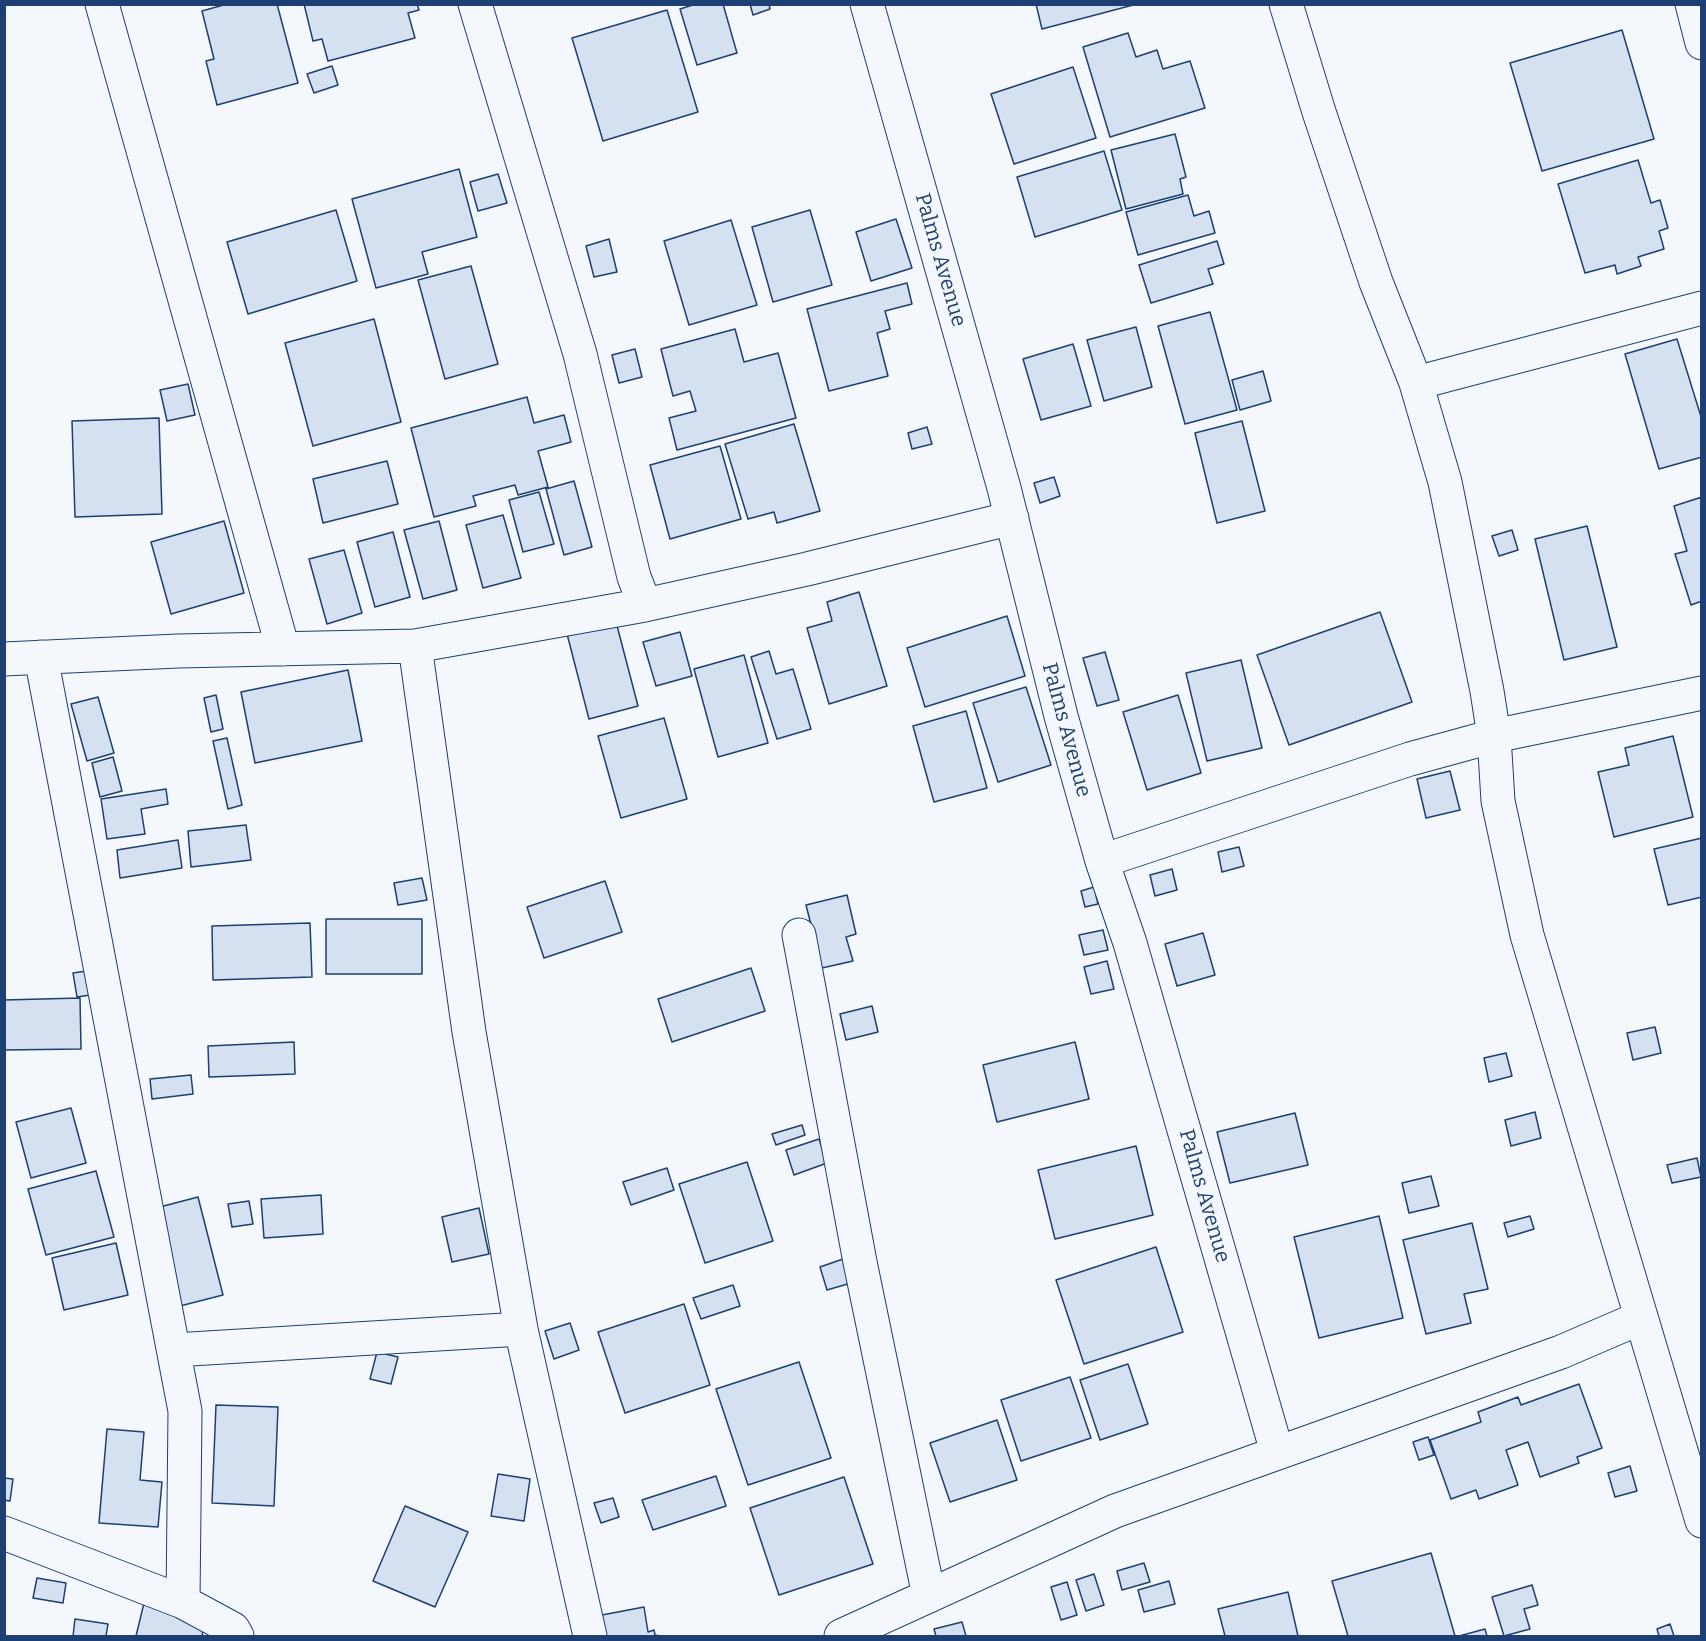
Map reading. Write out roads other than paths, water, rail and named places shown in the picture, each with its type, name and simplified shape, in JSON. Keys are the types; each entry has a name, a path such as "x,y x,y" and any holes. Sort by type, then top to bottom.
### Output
{"street":[{"path":"102,4 283,650"},
{"path":"475,4 580,354 634,577 645,605"},
{"name":"Palms Avenue","path":"867,4 1012,518 1061,716 1102,861 1130,943 1277,1452"},
{"path":"1286,4 1319,112 1376,282 1416,383 1445,482 1494,736 1498,801 1527,935 1701,1521"},
{"path":"1692,4 1701,43"},
{"path":"1416,383 1701,308"},
{"path":"4,659 415,646 645,605 807,569 1012,518"},
{"path":"415,646 469,1032 521,1329 590,1636"},
{"path":"41,657 185,1412 183,1602"},
{"path":"1102,861 1410,759 1494,736 1701,693"},
{"path":"799,935 863,1274 929,1596"},
{"path":"841,1636 1115,1511 1561,1352 1640,1318"},
{"path":"174,1350 521,1329"},
{"path":"4,1533 183,1602 233,1629 237,1636"}]}
